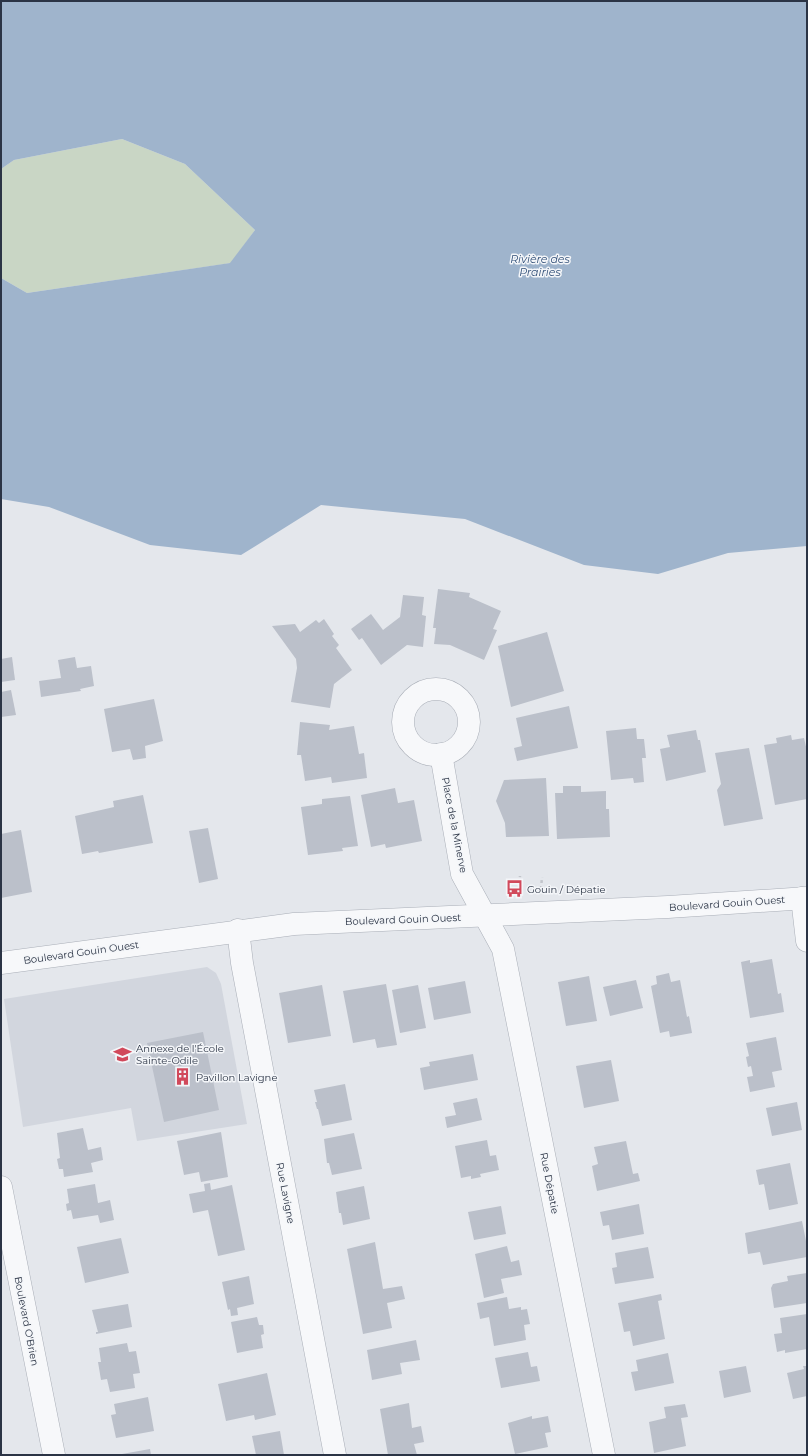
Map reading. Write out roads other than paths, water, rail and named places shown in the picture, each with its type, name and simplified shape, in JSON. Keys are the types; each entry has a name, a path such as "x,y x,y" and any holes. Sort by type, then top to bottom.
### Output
{"street":[{"name":"Place de la Minerve","path":"442,754 462,874 485,915"},
{"name":"Boulevard Gouin Ouest","path":"1,963 238,930 325,922 668,907 805,898"},
{"path":"805,898 807,940"},
{"name":"Rue Dépatie","path":"485,915 503,948 604,1455"},
{"name":"Rue Lavigne","path":"238,930 244,971 335,1455"},
{"name":"Boulevard O'Brien","path":"1,1187 54,1455"}],"water":[{"name":"Rivière des Prairies","path":"1,1 807,1 807,546 728,553 658,574 584,565 465,519 321,505 241,555 150,545 49,507 1,499 1,278 27,293 230,263 255,230 185,164 122,139 14,160 1,169"}],"place":[{"name":"Gouin / Dépatie","path":"514,889"},
{"name":"Annexe de l'École Sainte-Odile","path":"123,1054"},
{"name":"Pavillon Lavigne","path":"183,1077"}]}
